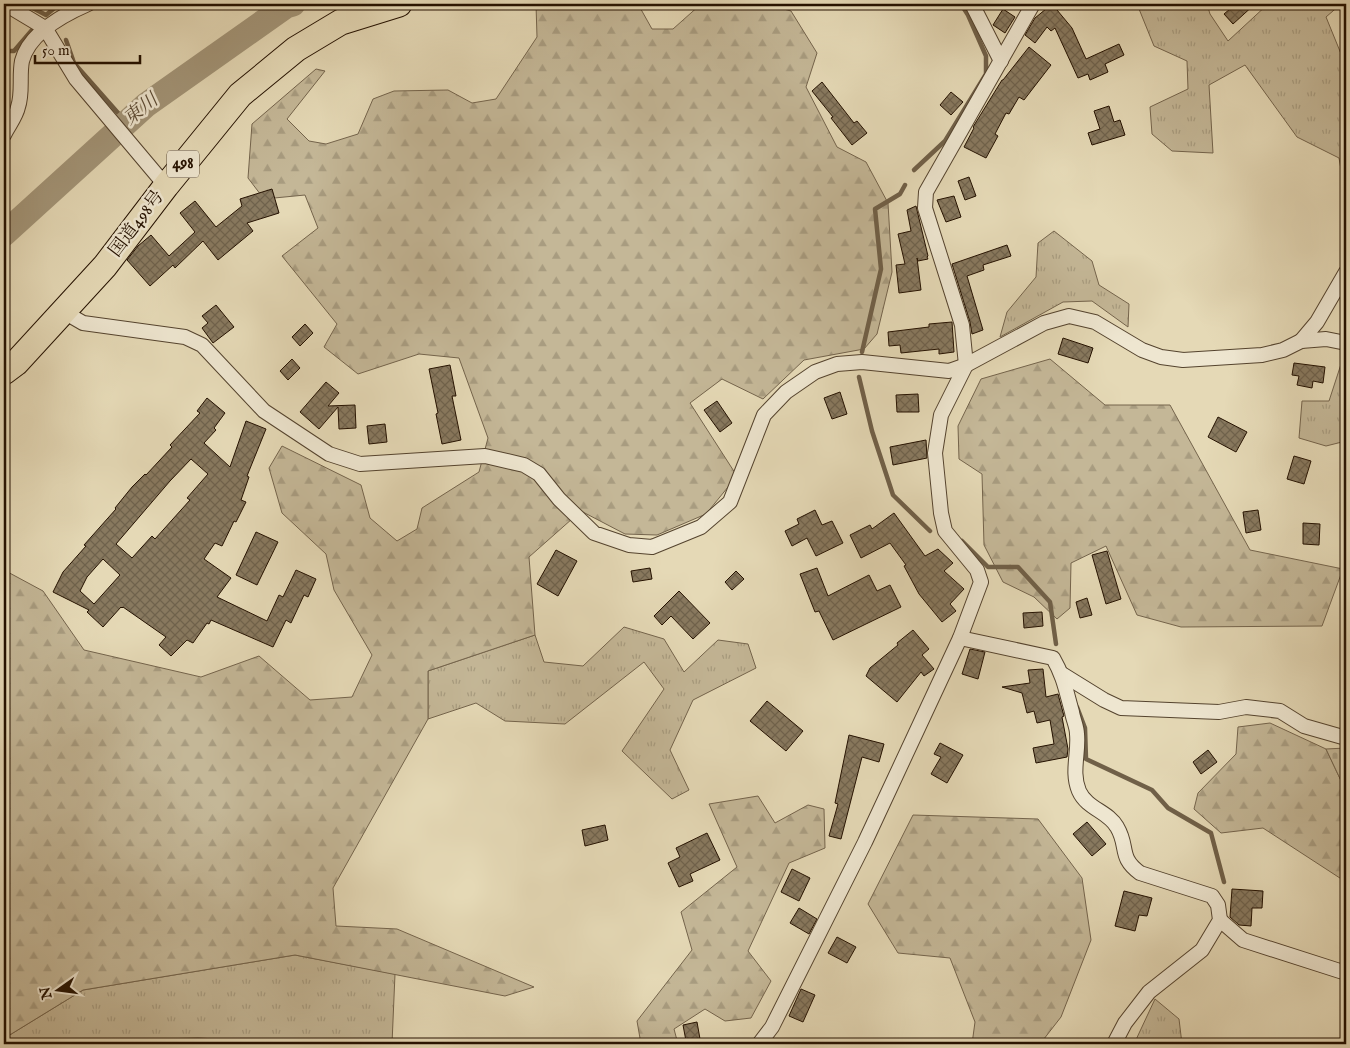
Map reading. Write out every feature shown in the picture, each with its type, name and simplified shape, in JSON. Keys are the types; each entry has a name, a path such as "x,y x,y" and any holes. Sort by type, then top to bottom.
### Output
{"highway":[{"name":"国道498号","path":"4,372 16,363 105,266 166,186 240,95 296,48 341,22 399,4"}],"street":[{"path":"5,4 45,28 76,79 166,186"},
{"path":"4,135 18,107 22,60 28,48 45,28 88,4"},
{"path":"972,4 1001,62"},
{"path":"759,1044 772,1027 865,842 960,638 981,582 978,570 945,531 941,513 935,453 941,415 966,365 962,326 925,208 926,192 1033,4"},
{"path":"1301,341 1317,322 1346,272"},
{"path":"64,312 83,323 185,337 202,344 264,411 328,454 360,464 485,456 524,465 539,474 558,499 594,533 629,545 652,547 701,527 730,502 764,415 786,392 815,372 837,364 862,362 949,371 966,365 1044,323 1069,316 1095,322 1142,350 1161,357 1183,360 1262,354 1283,350 1301,341 1326,339 1346,343"},
{"path":"960,638 1053,658 1062,674 1077,734 1075,768 1079,790 1087,803 1113,820 1122,835 1130,866 1140,873 1212,896 1218,905 1220,920 1202,950 1149,992 1125,1024 1114,1044"},
{"path":"1062,674 1104,700 1121,708 1220,712 1246,707 1280,712 1304,726 1346,738"},
{"path":"1220,920 1242,940 1346,972"}],"green space":[{"path":"536,4 638,4 652,29 673,29 701,4 766,4 791,11 817,53 806,87 837,147 866,162 888,203 892,272 877,334 864,349 804,360 763,399 722,379 690,403 737,476 706,514 657,535 625,534 581,511 529,557 535,635 428,671 428,719 333,888 336,926 397,929 534,987 505,996 295,955 83,990 8,1036 4,1036 4,570 43,591 84,650 201,677 259,656 310,700 352,697 372,655 334,590 326,554 282,513 269,468 282,446 361,485 370,518 397,541 417,529 422,508 479,472 488,438 459,358 419,354 358,374 324,347 337,324 282,256 318,228 305,195 264,199 248,178 252,124 316,69 325,71 287,119 309,141 326,144 358,134 373,99 394,91 448,90 472,103 496,99 537,37"},
{"path":"1137,4 1207,4 1210,14 1228,41 1268,4 1341,4 1326,17 1346,66 1346,198 1339,158 1297,137 1245,65 1209,85 1213,153 1172,151 1152,134 1150,107 1188,89 1187,61 1154,46"},
{"path":"1054,231 1092,261 1099,285 1129,304 1128,327 1092,301 1063,302 1000,337 1007,312 1036,277 1038,243"},
{"path":"1344,355 1346,356 1346,441 1326,446 1299,438 1302,401 1329,401"},
{"path":"1050,359 1105,405 1170,405 1250,550 1343,569 1322,626 1181,627 1137,615 1106,546 1071,563 1070,608 1057,619 1034,597 1003,582 984,545 982,474 959,459 958,426 981,379"},
{"path":"624,627 664,639 684,672 718,640 748,644 756,668 693,700 670,750 689,790 672,799 622,751 664,689 644,662 565,724 505,721 476,703 428,719 428,671 535,635 544,662 583,666"},
{"path":"1270,723 1326,749 1346,788 1346,882 1263,828 1221,833 1194,809 1198,793 1236,754 1238,727"},
{"path":"1346,748 1346,788 1326,749"},
{"path":"758,796 775,823 808,805 824,809 825,848 789,863 748,951 771,981 751,1018 725,1021 705,1009 674,1029 678,1044 641,1044 637,1021 692,950 681,912 737,867 709,804"},
{"path":"913,815 1038,819 1082,878 1091,940 1061,1017 1040,1044 972,1044 975,1022 950,958 898,953 868,904"},
{"path":"295,955 395,974 392,1044 311,1044 198,1038 122,1040 111,1044 15,1044 8,1036 83,990"},
{"path":"1155,999 1179,1019 1182,1044 1134,1044"}],"building":[{"path":"1052,4 1072,28 1086,59 1119,44 1124,55 1105,64 1108,72 1090,80 1088,74 1078,78 1055,28 1051,31 1047,27 1035,43 1025,35 1035,18"},
{"path":"1236,4 1255,4 1233,24 1224,14"},
{"path":"1003,9 1015,17 1005,33 993,25"},
{"path":"1029,47 1051,65 1024,100 1019,97 1009,114 1006,113 995,134 998,136 986,158 964,147 973,127 1002,80"},
{"path":"822,82 854,123 857,121 867,133 852,145 812,91"},
{"path":"951,92 963,102 951,115 940,105"},
{"path":"1109,106 1114,122 1120,120 1125,135 1092,145 1088,133 1100,129 1094,111"},
{"path":"969,177 976,196 965,200 958,181"},
{"path":"272,189 279,213 247,223 253,231 218,260 203,241 175,268 173,265 150,286 127,260 138,246 151,235 169,256 195,232 180,213 195,201 216,227 242,206 240,199"},
{"path":"954,196 961,217 946,222 937,200"},
{"path":"916,206 928,259 918,261 917,258 921,290 899,293 896,265 905,264 898,234 911,231 907,210"},
{"path":"1007,245 1011,256 983,265 984,270 967,276 983,330 972,334 952,264"},
{"path":"216,305 234,327 213,343 202,328 208,323 202,316"},
{"path":"952,322 954,352 939,354 939,349 901,353 900,345 889,346 888,332 929,327 929,324"},
{"path":"305,324 313,333 300,346 292,337"},
{"path":"1063,338 1093,348 1088,363 1058,354"},
{"path":"292,359 300,368 288,380 280,371"},
{"path":"1294,363 1325,367 1323,383 1313,381 1312,388 1297,385 1299,376 1292,375"},
{"path":"450,365 456,396 452,396 461,440 442,444 429,369"},
{"path":"326,382 339,393 328,406 355,405 356,428 339,429 338,407 319,429 300,412"},
{"path":"840,392 847,414 832,419 824,398"},
{"path":"918,394 919,412 897,412 896,395"},
{"path":"207,398 225,413 214,428 216,430 204,443 230,467 246,421 266,429 247,476 249,477 241,500 246,502 222,546 215,543 204,559 231,578 217,597 267,621 279,595 283,597 296,570 316,579 308,597 304,595 291,623 286,620 273,647 211,620 193,643 187,640 171,656 159,645 166,637 123,607 103,627 87,612 89,610 53,592 63,572 86,546 84,545 116,509 132,487 172,447 170,445 200,413 197,411","holes":["191,459 208,474 187,498 190,500 155,539 152,536 132,558 116,544","103,559 120,575 94,604 80,591 87,577"]},
{"path":"717,401 732,423 720,432 704,410"},
{"path":"1218,417 1247,432 1236,452 1208,437"},
{"path":"385,424 387,442 369,444 367,426"},
{"path":"926,440 927,458 893,465 890,447"},
{"path":"1294,456 1311,461 1304,484 1287,479"},
{"path":"815,510 822,525 832,521 843,543 816,556 807,538 792,546 785,531 799,524 797,519"},
{"path":"1258,510 1261,530 1246,533 1243,512"},
{"path":"894,513 925,556 938,549 953,563 944,571 964,589 950,604 956,611 942,622 919,594 904,566 906,565 890,543 861,558 850,535 870,525 872,529"},
{"path":"1303,523 1320,524 1319,545 1303,544"},
{"path":"256,532 278,542 257,585 236,575"},
{"path":"556,550 577,561 558,596 537,584"},
{"path":"1107,551 1121,599 1106,604 1092,555"},
{"path":"650,568 652,579 633,582 631,571"},
{"path":"817,568 828,596 869,575 877,591 890,585 901,607 833,640 819,611 815,612 800,574"},
{"path":"736,571 744,579 732,590 725,582"},
{"path":"679,591 710,623 693,639 671,616 662,625 654,616"},
{"path":"1087,598 1092,615 1080,618 1076,602"},
{"path":"1042,612 1043,626 1024,628 1023,613"},
{"path":"913,630 929,649 922,655 934,669 924,676 921,672 897,702 866,676 870,668"},
{"path":"970,649 985,652 978,679 962,674"},
{"path":"1043,669 1046,697 1058,694 1064,716 1062,717 1068,749 1067,757 1036,763 1033,748 1054,744 1050,720 1037,723 1034,711 1027,713 1022,693 1002,687 1030,683 1028,670"},
{"path":"767,701 803,731 786,751 750,721"},
{"path":"849,735 884,744 879,762 862,757 841,839 829,836 838,804 835,803"},
{"path":"940,743 963,755 947,783 931,774 941,757 934,754"},
{"path":"1208,750 1217,762 1201,774 1193,762"},
{"path":"1087,822 1106,844 1092,856 1073,834"},
{"path":"605,825 608,840 585,846 582,830"},
{"path":"707,833 720,860 690,874 693,881 679,887 668,863 680,857 676,848"},
{"path":"792,869 810,878 799,901 781,892"},
{"path":"1232,889 1263,891 1262,908 1252,908 1251,926 1239,925 1230,917"},
{"path":"1124,891 1152,898 1147,916 1139,915 1135,931 1115,926"},
{"path":"799,908 817,919 809,934 790,923"},
{"path":"837,937 856,947 847,963 828,953"},
{"path":"801,989 815,995 803,1022 789,1016"},
{"path":"697,1022 700,1039 686,1041 683,1025"}],"waterway":[{"path":"25,4 46,15 57,6 56,4"},
{"name":"東川","path":"4,234 146,105 286,6 293,4"},
{"path":"914,170 945,141 986,74 986,56 968,15 961,4"},
{"path":"4,51 14,51 32,30"},
{"path":"66,40 74,63 126,122"},
{"path":"862,352 881,269 875,209 900,194 905,185"},
{"path":"859,377 872,431 893,495 930,531"},
{"path":"962,541 988,567 1018,567 1050,602 1056,644"},
{"path":"1077,707 1085,728 1086,759 1152,790 1168,808 1211,833 1224,882"}]}
